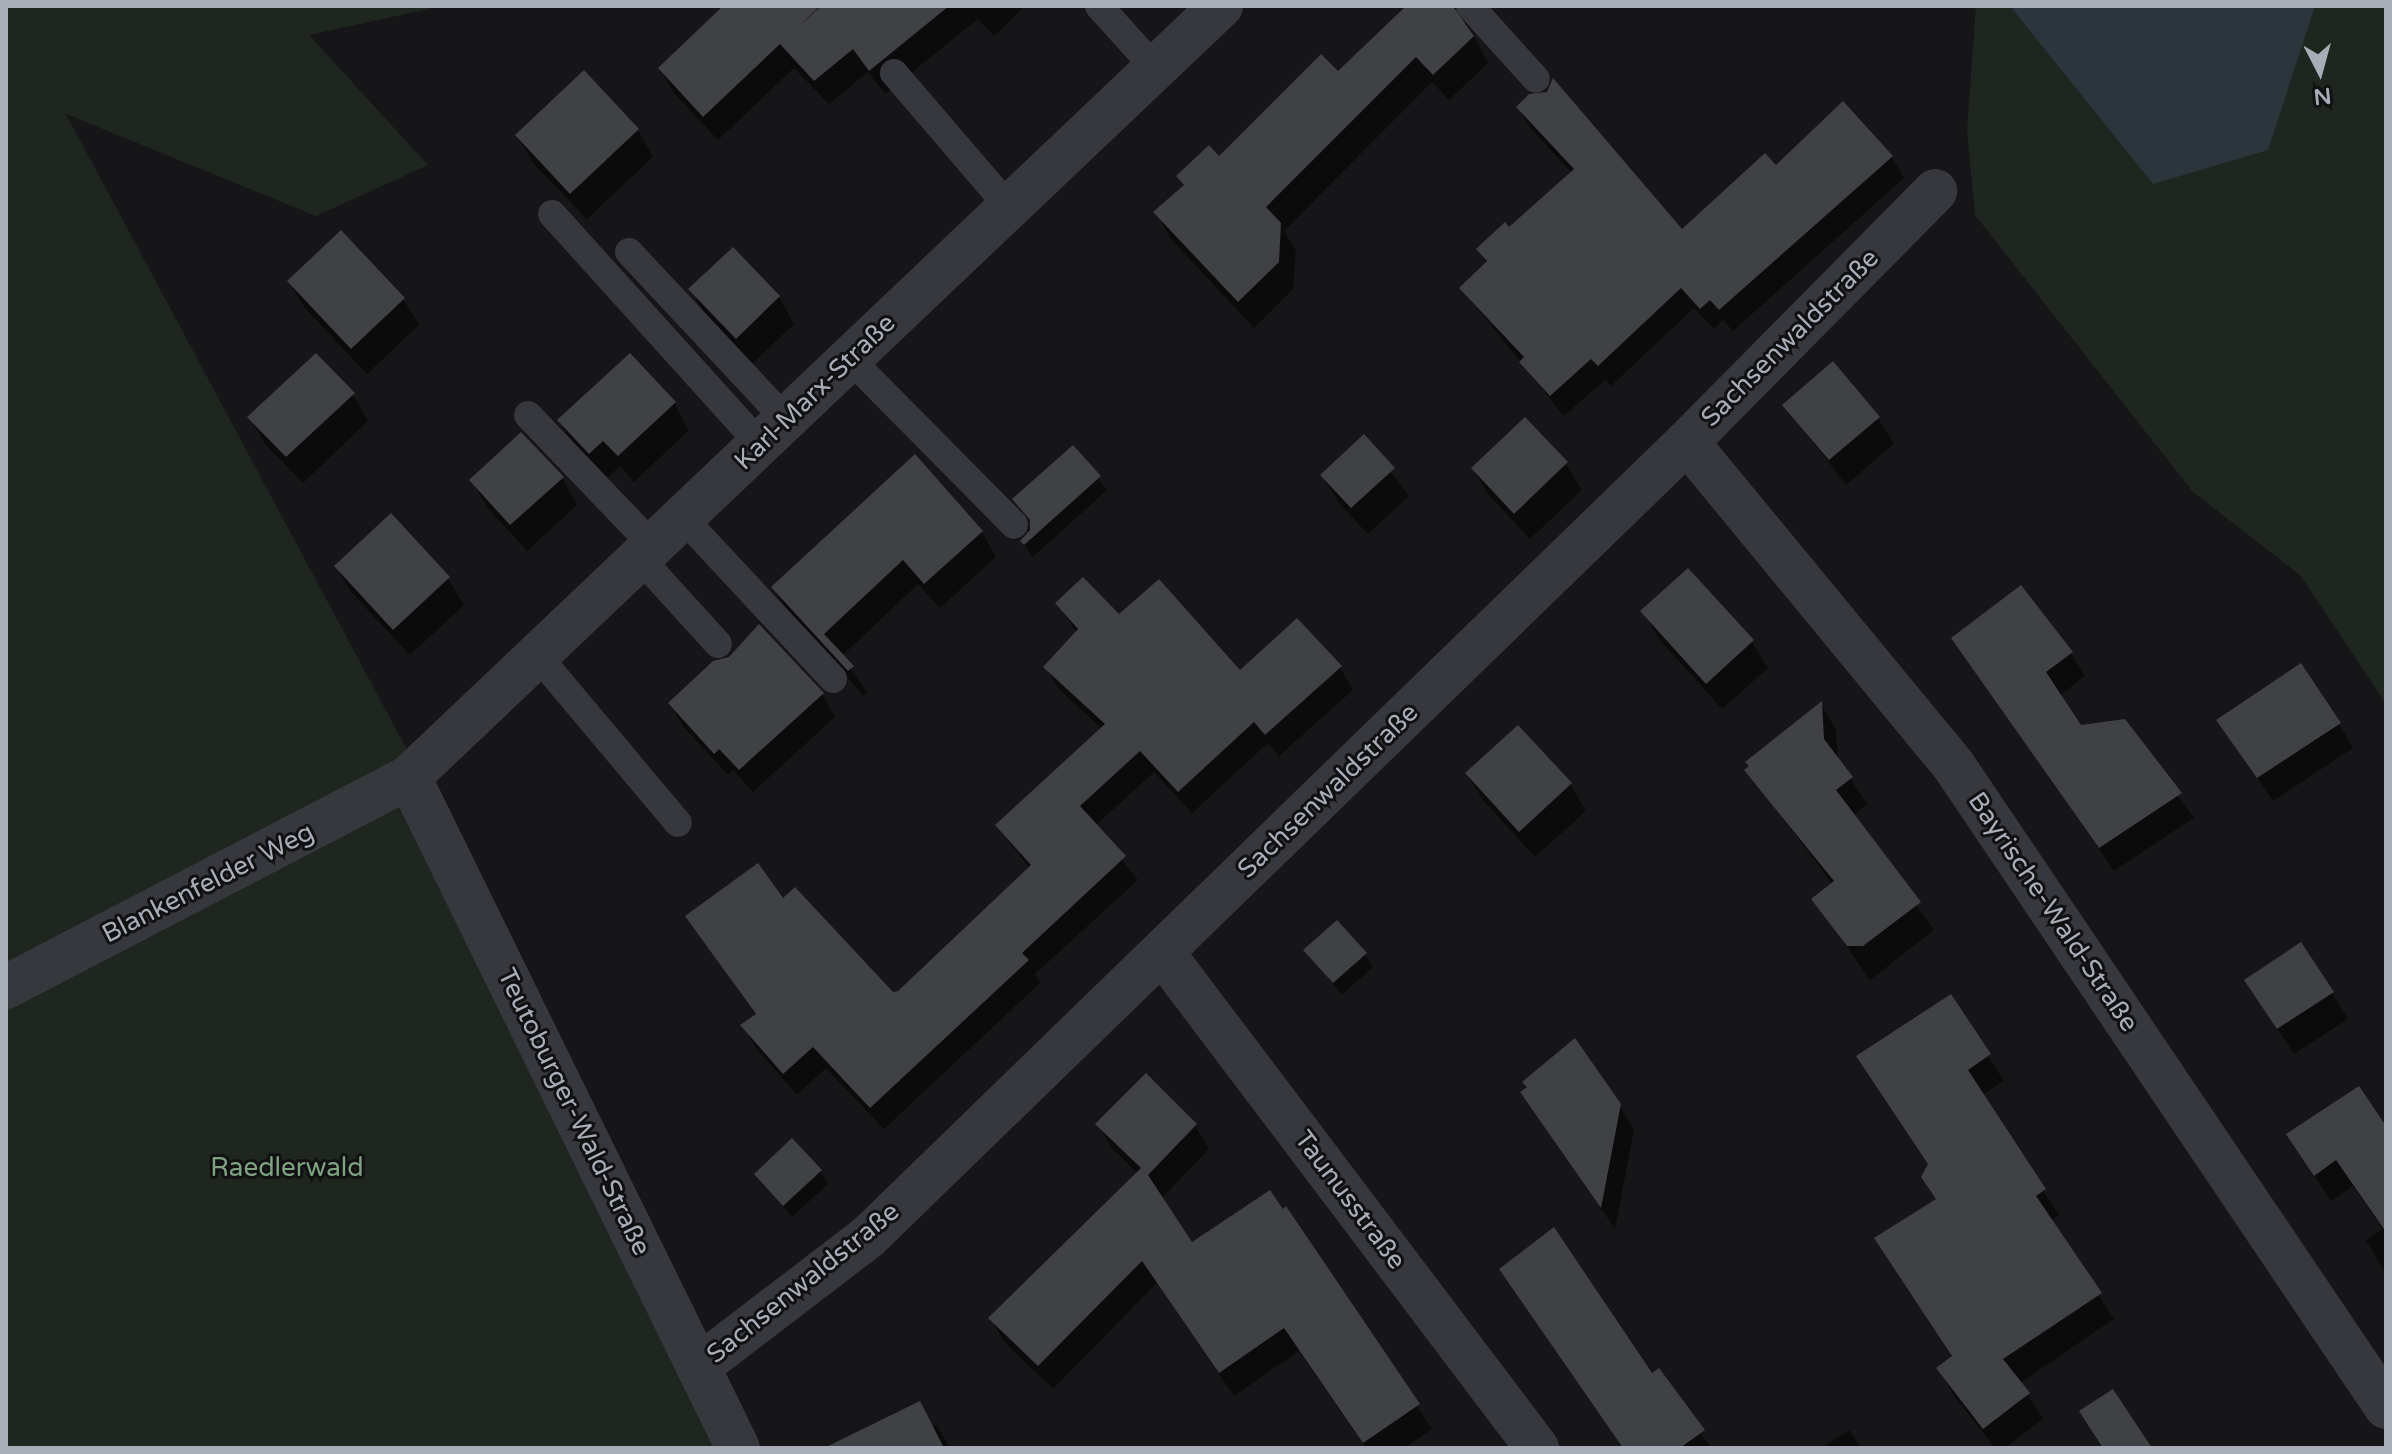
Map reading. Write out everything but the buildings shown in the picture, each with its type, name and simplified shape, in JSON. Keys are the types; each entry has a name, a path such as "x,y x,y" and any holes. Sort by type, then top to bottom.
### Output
{"street":[{"name":"Karl-Marx-Straße","path":"409,777 1221,6"},
{"name":"Sachsenwaldstraße","path":"698,1367 868,1237 1687,442 1935,191"},
{"name":"Bayrische-Wald-Straße","path":"1687,442 1954,766 2386,1407"},
{"name":"Blankenfelder Weg","path":"6,987 409,777"},
{"name":"Teutoburger-Wald-Straße","path":"409,777 738,1448"},
{"name":"Taunusstraße","path":"1162,952 1537,1448"}],"lane":[{"path":"1099,6 1156,69"},
{"path":"1470,6 1536,79"},
{"path":"894,73 1009,207"},
{"path":"552,214 773,432"},
{"path":"629,252 773,432"},
{"path":"850,359 1014,525"},
{"path":"528,415 658,541 833,679"},
{"path":"658,541 718,644"},
{"path":"537,655 678,823"}],"green space":[{"name":"Raedlerwald","path":"6,6 442,6 309,35 428,165 316,216 66,114 413,761 740,1448 6,1448"},
{"path":"1976,6 2386,6 2386,704 2300,575 2193,492 1975,215 1967,131"}],"shaded area":[{"path":"2010,6 2315,6 2268,150 2153,184"}]}
